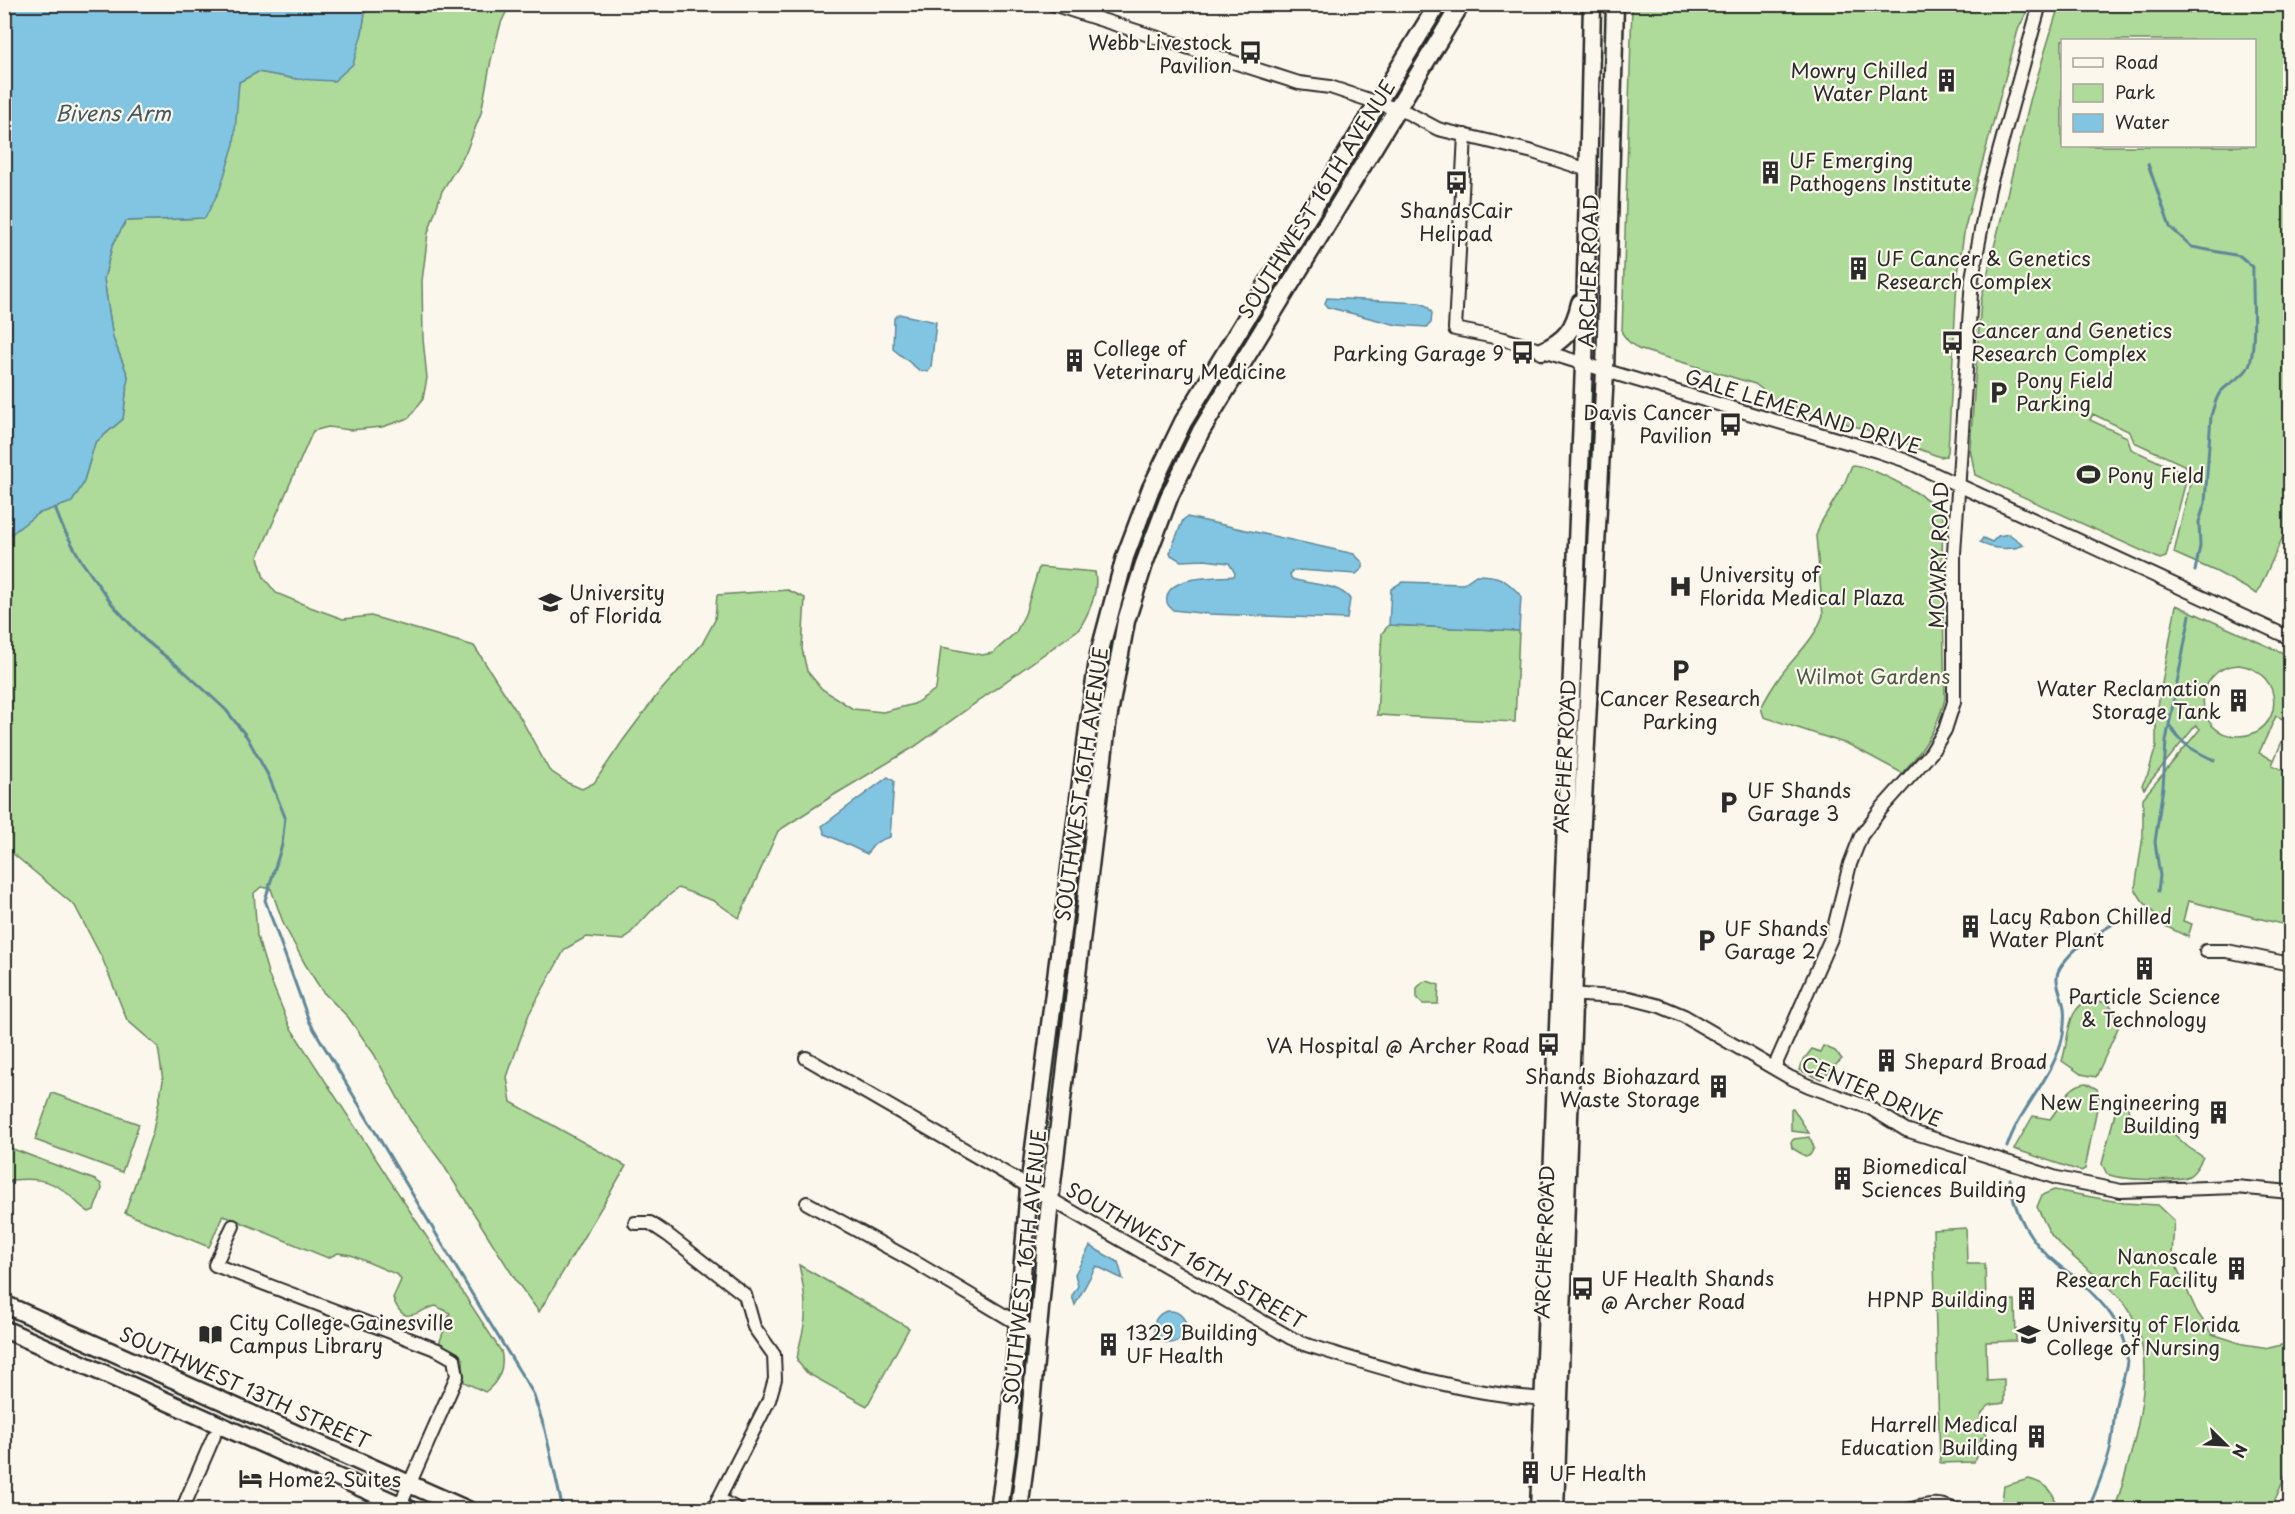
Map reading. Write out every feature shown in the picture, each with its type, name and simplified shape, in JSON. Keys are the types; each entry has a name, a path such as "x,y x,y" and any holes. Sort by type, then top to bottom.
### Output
{"main road":[{"name":"SOUTHWEST 16TH AVENUE","path":"999,1509 1006,1466 1029,1188 1089,713 1106,625 1125,557 1151,488 1183,422 1438,4"},
{"name":"SOUTHWEST 16TH AVENUE","path":"1019,1509 1027,1448 1050,1200 1107,724 1118,660 1141,573 1170,495 1200,431 1461,4"},
{"name":"ARCHER ROAD","path":"1539,1509 1551,1399 1566,994 1592,4"},
{"name":"ARCHER ROAD","path":"1566,994 1605,371 1615,4"},
{"path":"1542,351 1558,343 1572,327 1578,312 1586,273"},
{"path":"10,1306 5,1330 115,1378 217,1430 403,1508"},
{"name":"SOUTHWEST 13TH STREET","path":"10,1306 468,1509"},
{"path":"115,1378 124,1374 194,1396 206,1393"},
{"name":"ARCHER ROAD","path":"1551,1399 1555,1509"},
{"path":"217,1430 229,1403"}],"street":[{"path":"1052,4 1299,83 1330,87 1412,115 1430,126 1533,152 1588,170"},
{"name":"MOWRY ROAD","path":"1774,1068 1832,936 1850,864 1862,836 1881,809 1932,753 1951,714 1956,691 1954,553 1968,329 1977,242 1992,175 2040,4"},
{"name":"GALE LEMERAND DRIVE","path":"1465,135 1455,329 1504,339 1877,451 1959,486 2290,638"},
{"path":"2206,951 2227,951 2290,964"},
{"name":"CENTER DRIVE","path":"1566,994 1629,998 1660,1006 1684,1016 1809,1086 1870,1108 1906,1130 2066,1180 2121,1191 2236,1187 2290,1192"},
{"name":"SOUTHWEST 16TH STREET","path":"806,1058 1274,1329 1307,1345 1428,1380 1485,1391 1551,1399"},
{"path":"807,1203 913,1261 1037,1335"},
{"path":"635,1223 650,1223 745,1295 754,1327 774,1355 775,1379 765,1409 716,1504 739,1509"},
{"path":"233,1226 215,1265 438,1350 454,1359 457,1376 408,1483 403,1508"},
{"path":"182,1509 217,1430"},
{"path":"1908,1509 1931,1503 1955,1509"},
{"path":"4,1508 10,1509"}],"green space":[{"path":"510,4 501,23 491,60 481,113 466,152 442,191 428,233 422,281 423,339 427,378 423,399 409,418 382,427 350,430 328,427 313,431 258,557 264,578 276,593 343,619 371,616 474,646 520,717 549,770 582,789 594,783 657,695 702,644 715,620 717,595 788,590 805,598 802,649 807,671 822,689 853,709 883,712 914,704 936,689 941,647 982,655 993,653 1016,632 1025,614 1039,567 1095,572 1096,587 1092,602 1079,629 914,747 778,831 739,918 714,901 678,888 655,907 624,940 586,937 565,949 529,1014 507,1077 511,1102 626,1166 539,1312 517,1282 442,1163 410,1120 374,1054 348,1017 322,991 284,925 271,889 261,887 254,893 257,936 269,976 290,1027 501,1351 500,1374 485,1392 464,1382 463,1359 439,1344 450,1313 436,1306 406,1315 397,1307 393,1298 401,1280 398,1275 351,1255 338,1253 328,1258 223,1215 209,1247 125,1213 153,1131 163,1081 158,1047 127,1020 103,960 75,906 5,847 4,539 37,514 72,502 83,484 95,443 123,419 128,376 113,338 104,279 112,246 126,221 205,218 235,109 239,82 258,72 297,79 362,33 366,5"},
{"path":"1632,5 2030,5 2018,30 1965,227 1957,280 1946,456 1940,457 1877,433 1766,399 1767,393 1755,384 1638,349 1622,333"},
{"path":"2059,5 2290,5 2290,521 2257,594 2217,572 2174,553 2191,480 2186,466 2134,442 2130,432 2093,414 2090,420 2127,437 2131,449 2183,473 2186,481 2166,557 2160,559 1975,475 1970,448 1981,300 2030,101"},
{"name":"Wilmot Gardens","path":"1852,465 1873,471 1901,484 1927,499 1943,513 1945,699 1928,739 1902,773 1850,745 1764,717 1761,708 1781,675 1820,624 1823,615 1816,536 1820,524 1845,482"},
{"path":"2176,605 2290,656 2290,722 2276,716 2259,753 2274,760 2290,723 2272,765 2289,773 2290,770 2290,926 2188,901 2183,921 2192,924 2188,937 2165,926 2142,900 2135,889 2143,836 2143,798 2200,729 2196,725 2144,789 2142,785 2148,774 2156,746 2156,717","holes":["2239,665 2255,670 2266,679 2272,691 2274,703 2271,715 2264,726 2253,733 2238,736 2223,733 2212,725 2205,714 2203,701 2205,688 2212,677 2223,669"]},
{"path":"1389,625 1519,631 1515,722 1377,715 1382,633"},
{"path":"1427,981 1439,985 1438,1004 1423,1004 1417,999 1417,988"},
{"path":"2094,999 2110,1005 2121,1021 2096,1077 2081,1074 2062,1061 2073,1015 2085,1002"},
{"path":"1823,1046 1835,1051 1842,1059 1821,1079 1799,1070 1801,1063 1812,1049 1820,1052"},
{"path":"2086,1083 2097,1089 2099,1098 2085,1169 2081,1171 2014,1149 2033,1116 2050,1119 2069,1092"},
{"path":"52,1093 139,1124 122,1172 35,1140"},
{"path":"2122,1103 2128,1107 2130,1123 2165,1126 2203,1157 2193,1173 2183,1178 2161,1180 2123,1178 2107,1174 2102,1164 2116,1109"},
{"path":"1793,1108 1809,1133 1791,1131"},
{"path":"1810,1137 1814,1148 1810,1155 1805,1156 1792,1148 1791,1142 1794,1139"},
{"path":"5,1146 101,1184 102,1189 94,1210 89,1212 63,1190 45,1181 12,1180 5,1189"},
{"path":"2054,1190 2124,1203 2158,1205 2174,1220 2172,1257 2197,1312 2212,1334 2243,1344 2269,1348 2290,1343 2290,1465 2271,1509 2205,1510 2199,1506 2196,1510 2115,1509 2137,1430 2142,1401 2144,1372 2142,1345 2134,1320 2120,1298 2067,1252 2050,1233 2037,1207 2042,1195"},
{"path":"1966,1228 1967,1264 1985,1264 1986,1301 2015,1300 2016,1341 1986,1342 1987,1380 2004,1379 2004,1403 1990,1405 1982,1413 1980,1424 1987,1437 1981,1438 1974,1462 1940,1463 1933,1230"},
{"path":"799,1265 909,1328 867,1406 807,1373 797,1361 805,1311"},
{"path":"2029,1479 2049,1489 2057,1509 2005,1509 2002,1501 2004,1486"}],"water":[{"name":"Bivens Arm","path":"5,4 366,5 362,33 353,64 334,81 297,79 258,72 239,82 234,144 220,189 205,218 126,221 112,246 104,279 113,338 128,376 123,419 95,443 83,484 72,502 37,514 5,539"},
{"path":"1327,298 1420,303 1427,306 1432,313 1431,323 1427,327 1397,325 1327,307 1325,303"},
{"path":"899,314 936,322 931,367 928,372 919,370 893,349 894,318"},
{"path":"1187,517 1354,554 1363,563 1363,568 1356,574 1299,570 1292,571 1290,575 1292,579 1331,587 1345,594 1350,599 1347,619 1209,614 1173,610 1168,604 1167,597 1170,590 1177,585 1196,579 1234,576 1235,573 1229,563 1205,560 1181,561 1171,555 1170,552 1183,520"},
{"path":"2009,534 2024,545 2002,548 1990,547 1980,542 1983,538 1992,542 1998,536"},
{"path":"1476,575 1502,579 1521,596 1519,631 1389,625 1391,589 1402,582 1463,584"},
{"path":"888,777 894,781 890,837 876,843 867,854 825,834 822,826"},
{"path":"1090,1246 1118,1262 1123,1279 1096,1266 1075,1305 1072,1296 1078,1286 1075,1274"},
{"path":"1170,1311 1181,1316 1186,1327 1181,1338 1170,1343 1159,1338 1154,1327 1159,1316"}],"waterway":[{"path":"2148,164 2170,227 2192,247 2240,256 2253,267 2254,333 2251,358 2246,370 2219,394 2211,416 2205,503 2199,522 2200,546 2195,571"},
{"path":"55,508 82,562 112,604 144,639 185,672 226,710 247,737 269,777 285,817 282,845 265,900 309,1021 533,1393 545,1430 563,1510"},
{"path":"2158,891 2160,876 2155,842 2163,787 2166,741 2190,615"},
{"path":"2170,726 2184,743 2214,760"},
{"path":"2007,1147 2020,1119 2059,1051 2063,1035 2064,1014 2057,982 2060,968 2077,948 2113,924"},
{"path":"2010,1179 2015,1204 2031,1237 2048,1256 2076,1278 2102,1304 2118,1325 2126,1348 2127,1361 2116,1406 2110,1450 2088,1510"}],"place":[{"name":"Webb Livestock Pavilion","path":"1250,53"},
{"name":"Mowry Chilled Water Plant","path":"1946,81"},
{"name":"UF Emerging Pathogens Institute","path":"1771,172"},
{"name":"ShandsCair Helipad","path":"1456,183"},
{"name":"UF Cancer & Genetics Research Complex","path":"1858,269"},
{"name":"Cancer and Genetics Research Complex","path":"1953,342"},
{"name":"Parking Garage 9","path":"1522,353"},
{"name":"College of Veterinary Medicine","path":"1075,360"},
{"name":"Pony Field Parking","path":"1998,392"},
{"name":"Davis Cancer Pavilion","path":"1730,424"},
{"name":"Pony Field","path":"2089,475"},
{"name":"University of Florida Medical Plaza","path":"1681,586"},
{"name":"University of Florida","path":"551,603"},
{"name":"Cancer Research Parking","path":"1680,671"},
{"name":"Water Reclamation Storage Tank","path":"2239,700"},
{"name":"UF Shands Garage 3","path":"1729,802"},
{"name":"Lacy Rabon Chilled Water Plant","path":"1971,927"},
{"name":"UF Shands Garage 2","path":"1706,940"},
{"name":"Particle Science & Technology","path":"2144,969"},
{"name":"VA Hospital @ Archer Road","path":"1548,1045"},
{"name":"Shepard Broad","path":"1886,1061"},
{"name":"Shands Biohazard Waste Storage","path":"1718,1087"},
{"name":"New Engineering Building","path":"2218,1113"},
{"name":"Biomedical Sciences Building","path":"1843,1178"},
{"name":"Nanoscale Research Facility","path":"2236,1268"},
{"name":"UF Health Shands @ Archer Road","path":"1583,1289"},
{"name":"HPNP Building","path":"2026,1299"},
{"name":"City College Gainesville Campus Library","path":"211,1334"},
{"name":"University of Florida College of Nursing","path":"2028,1335"},
{"name":"1329 Building UF Health","path":"1108,1344"},
{"name":"Harrell Medical Education Building","path":"2036,1436"},
{"name":"UF Health","path":"1531,1473"},
{"name":"Home2 Suites","path":"250,1479"}]}
